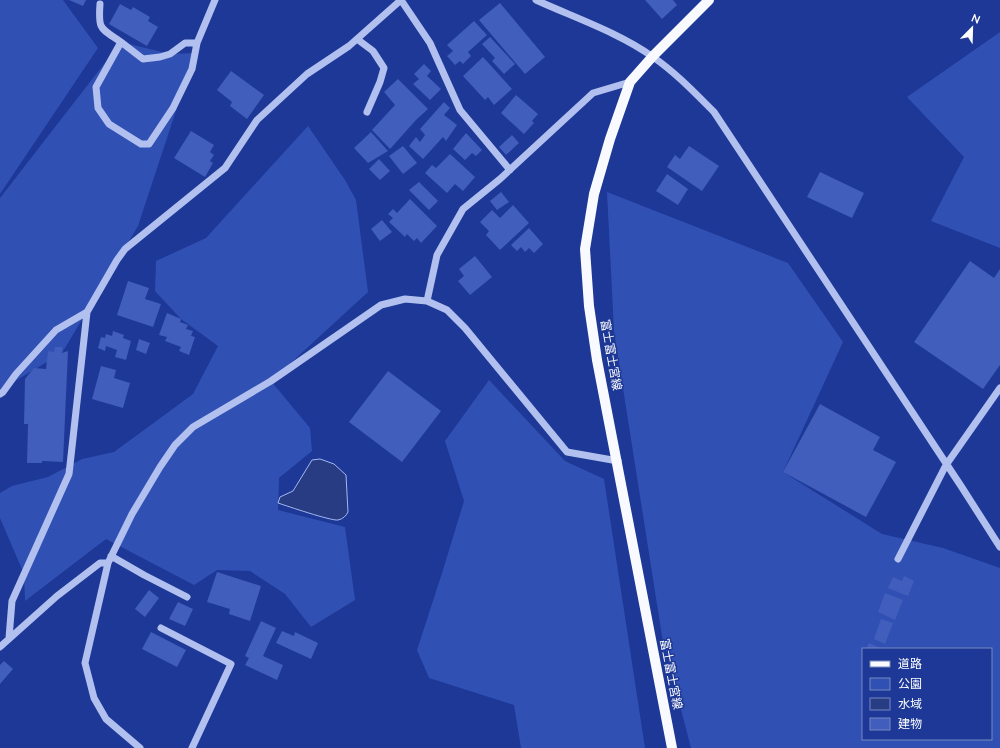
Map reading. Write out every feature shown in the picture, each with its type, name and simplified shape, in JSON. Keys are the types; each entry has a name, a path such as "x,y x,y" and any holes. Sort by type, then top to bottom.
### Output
{"main road":[{"name":"富士富士宮線","path":"672,748 618,461 597,360 589,306 585,249 594,194 610,139 630,82 653,56 709,0"}],"street":[{"path":"121,42 96,87 98,108 109,124 141,144 149,144 173,108 192,69 197,43 215,0"},
{"path":"9,638 12,601 69,474 87,312 125,249 225,168 257,120 307,74 349,46 401,0 430,43 460,110 510,170"},
{"path":"536,0 626,40 653,56 672,71 714,112 1000,547"},
{"path":"100,4 99,20 101,28 143,59 170,54 185,43 197,43"},
{"path":"357,39 373,51 384,68 380,82 367,112"},
{"path":"427,301 437,255 462,209 510,170 593,93 630,82"},
{"path":"140,748 133,745 106,719 94,698 85,663 108,563 132,514 160,466 175,446 193,427 271,381 381,305 405,299 427,301 447,310 465,328 567,452 618,461"},
{"path":"0,394 4,392 16,374 56,330 87,312"},
{"path":"898,559 946,465 1000,388"},
{"path":"112,556 144,575 187,597"},
{"path":"0,647 57,596 100,563 108,563"},
{"path":"161,628 231,664 192,748"}],"green space":[{"path":"0,0 63,0 98,48 0,194"},
{"path":"1000,32 1000,248 931,221 964,157 907,97"},
{"path":"121,42 170,54 195,53 138,226 62,353 0,390 0,198"},
{"path":"308,126 345,180 356,200 368,292 271,381 310,428 312,451 279,478 278,510 345,527 355,600 311,627 285,594 250,571 217,570 194,585 106,539 25,601 24,574 0,518 0,493 12,486 48,477 82,459 114,452 193,394 218,346 181,319 155,291 156,261 206,238"},
{"path":"607,192 788,263 843,342 783,472 882,534 943,548 1000,568 1000,748 691,748 662,636 614,331"},
{"path":"489,380 565,461 604,479 645,748 521,748 514,705 429,678 417,650 464,501 445,441"}],"water":[{"path":"320,459 334,464 346,475 348,512 340,520 334,520 278,503 280,497 293,491 312,460"}],"building":[{"path":"69,0 86,0 83,6"},
{"path":"645,0 673,0 677,5 662,19"},
{"path":"500,3 545,57 525,74 479,20"},
{"path":"120,4 131,10 133,7 150,17 148,21 158,27 147,46 109,24"},
{"path":"474,21 487,35 468,52 471,56 463,64 460,61 455,65 447,56 453,51 447,45"},
{"path":"490,37 515,64 504,74 492,61 495,58 482,44"},
{"path":"483,57 512,89 494,105 488,97 485,100 463,76"},
{"path":"424,64 431,71 427,76 441,89 430,100 413,84 419,79 414,74"},
{"path":"231,71 264,95 247,119 230,106 232,102 217,90"},
{"path":"398,79 428,109 390,149 372,130 395,105 384,92"},
{"path":"516,95 538,114 532,121 534,123 524,134 501,113"},
{"path":"444,102 450,108 444,115 457,125 446,141 443,137 423,159 409,146 416,137 420,142 425,135 420,129"},
{"path":"191,131 214,145 210,152 214,155 210,161 213,163 205,177 174,158"},
{"path":"371,132 388,151 368,163 354,148"},
{"path":"466,133 482,150 476,156 472,153 465,160 453,149"},
{"path":"512,135 519,143 506,155 499,147"},
{"path":"403,146 417,163 403,174 389,156"},
{"path":"689,146 719,166 702,191 667,167 675,155 680,159"},
{"path":"450,154 475,177 463,191 455,184 447,193 425,173 432,165 436,168"},
{"path":"379,159 390,171 380,180 369,169"},
{"path":"820,172 864,193 852,218 807,197"},
{"path":"667,174 688,189 678,205 656,191"},
{"path":"419,182 438,201 429,210 409,190"},
{"path":"501,192 509,202 497,210 490,201"},
{"path":"410,199 437,226 421,243 417,238 414,241 407,234 405,237 389,222 393,218 388,214 393,209 397,213"},
{"path":"513,205 529,223 500,250 486,235 489,231 480,222 492,210 500,218"},
{"path":"382,220 392,232 380,241 371,229"},
{"path":"529,228 543,244 534,253 529,248 525,252 521,247 517,251 511,245"},
{"path":"475,256 492,277 470,295 458,281 464,276 459,269"},
{"path":"970,261 994,278 1000,269 1000,365 983,389 914,342"},
{"path":"128,281 149,288 145,299 161,304 153,327 117,315"},
{"path":"167,313 181,319 180,322 188,325 186,329 193,331 191,336 195,337 189,355 179,351 181,347 165,341 167,337 159,335"},
{"path":"113,331 124,335 123,338 131,341 126,360 115,357 117,350 106,346 105,351 98,348 101,337 105,338 106,334 112,336"},
{"path":"139,339 150,343 146,354 136,350"},
{"path":"55,347 62,347 62,353 68,351 63,462 42,461 42,463 27,463 28,424 24,424 25,379 34,368 46,369 48,351 54,352"},
{"path":"101,366 116,370 114,378 130,383 123,408 92,399"},
{"path":"388,371 441,411 402,462 349,422"},
{"path":"820,404 880,437 873,450 896,462 866,517 783,472"},
{"path":"217,572 261,586 250,621 229,614 230,609 207,602"},
{"path":"904,576 914,581 908,596 888,588 893,577 902,581"},
{"path":"149,590 159,598 145,617 135,609"},
{"path":"885,593 903,600 895,620 878,612"},
{"path":"178,602 193,609 185,626 169,619"},
{"path":"881,619 893,623 885,644 874,639"},
{"path":"261,621 276,628 263,656 283,665 277,680 245,665 249,658 245,656"},
{"path":"282,631 294,636 295,632 318,643 311,659 276,643"},
{"path":"151,632 186,650 177,667 142,649"},
{"path":"869,643 880,648 866,648"},
{"path":"4,661 13,669 0,684 0,665"}]}
